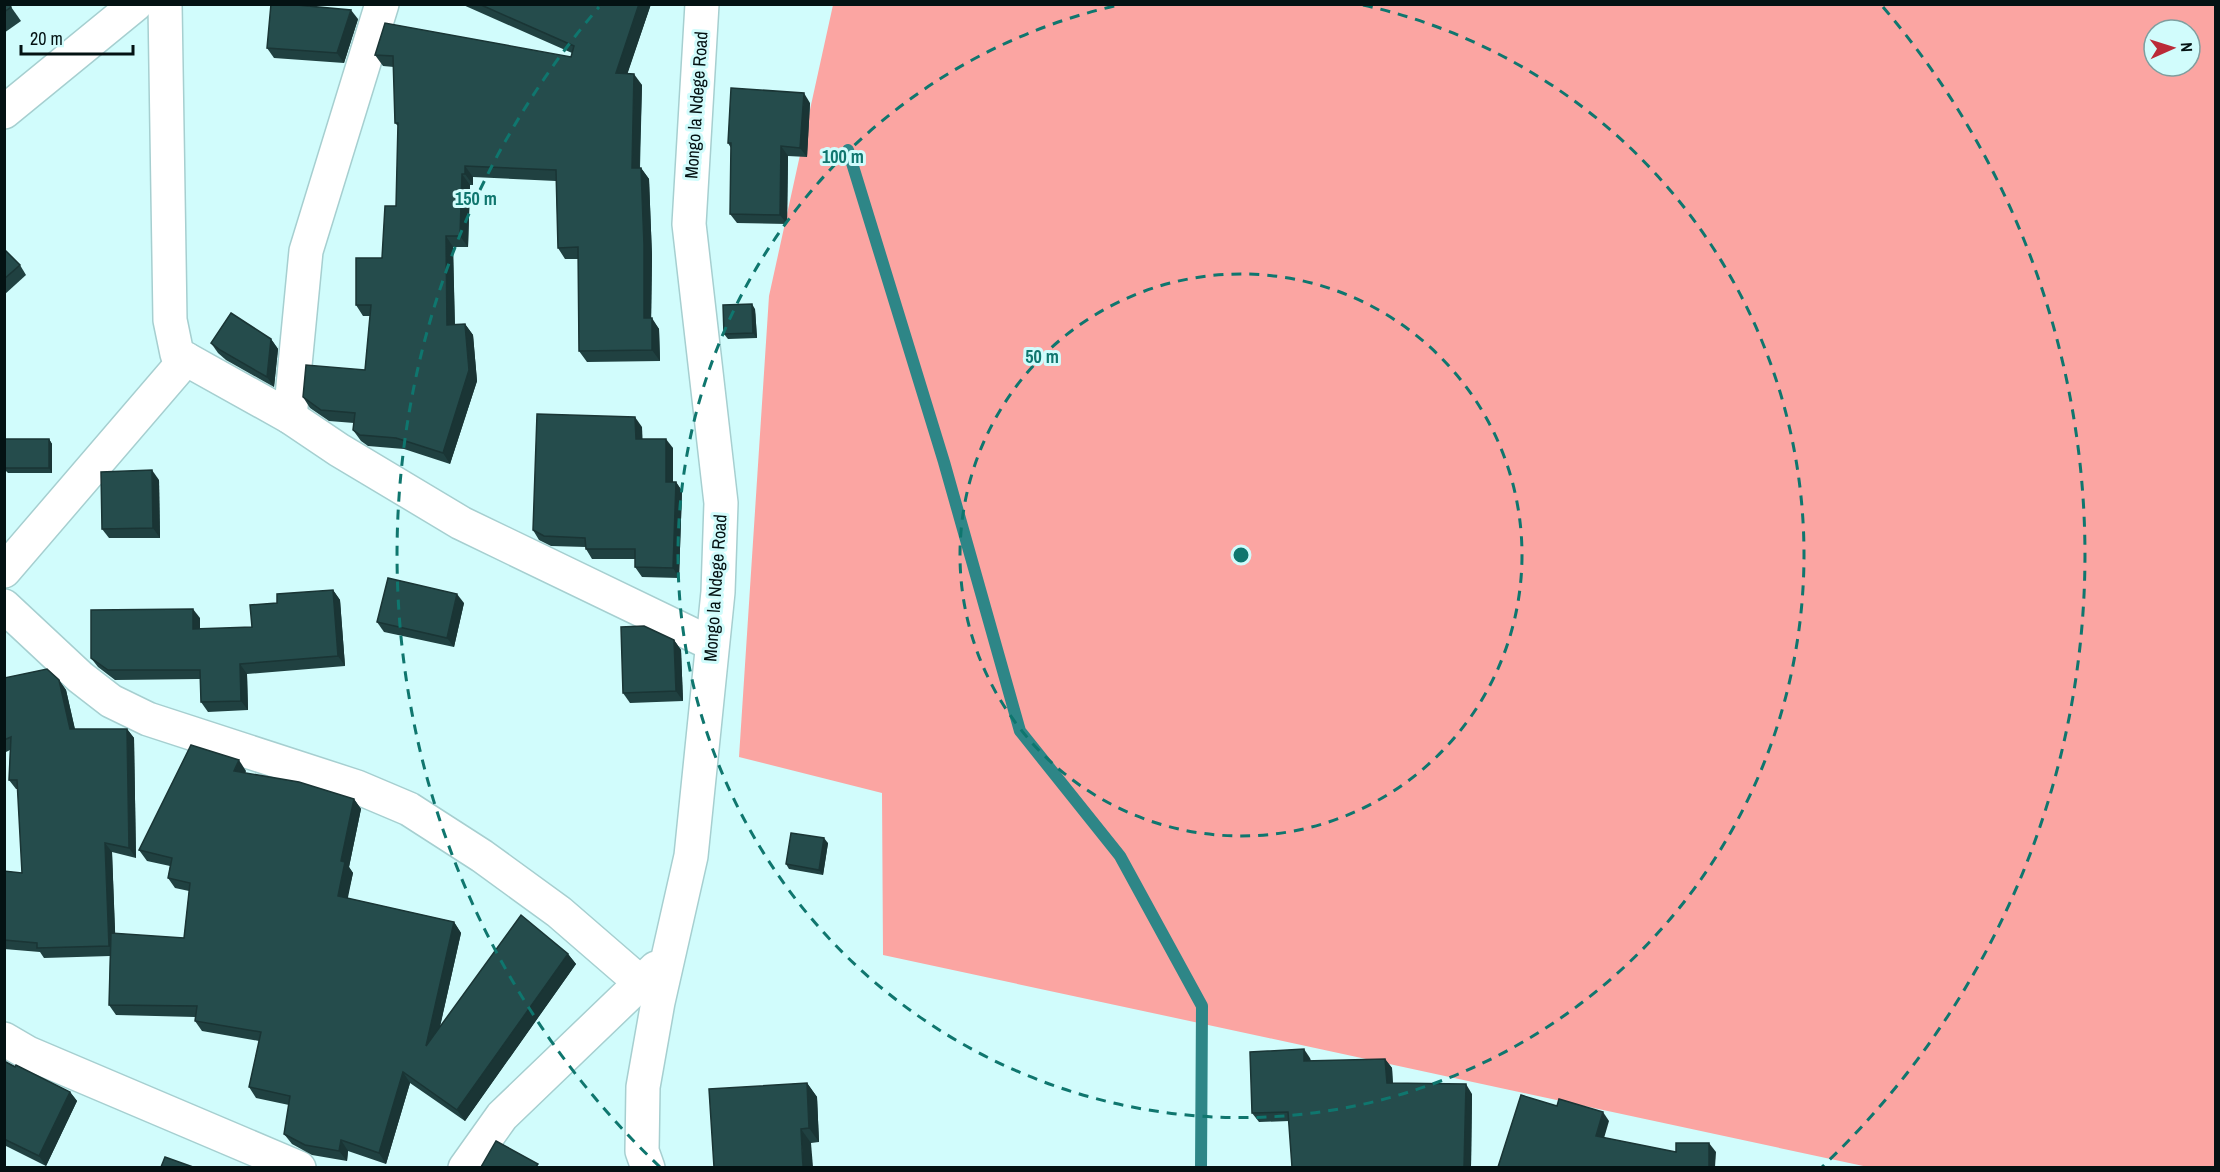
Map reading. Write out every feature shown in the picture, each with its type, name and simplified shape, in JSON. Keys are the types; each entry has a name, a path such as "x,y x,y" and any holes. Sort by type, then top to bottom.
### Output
{"street":[{"path":"4,112 136,4"},
{"path":"165,4 170,320 177,354 290,417 339,450 461,523 712,644"},
{"path":"290,417 306,251 382,4"},
{"name":"Mongo la Ndege Road","path":"648,1167 642,1151 643,1087 668,956 691,856 718,592 721,503 689,224 702,4"},
{"path":"4,571 186,359"},
{"path":"4,606 80,677 111,702 148,719 357,787 409,808 482,856 559,912 641,983"},
{"path":"465,1167 502,1116 668,956"},
{"path":"4,1039 28,1053 299,1167"}],"shaded area":[{"path":"833,5 2215,5 2215,1167 1868,1167 883,955 882,793 739,757 769,296"}],"building":[{"path":"4,4 9,4 11,7 4,12"},
{"path":"271,4 351,10 337,53 267,48"},
{"path":"479,4 639,4 616,73 634,74 632,168 641,168 644,318 652,318 652,350 579,351 578,247 558,248 556,170 465,166 465,174 462,174 460,236 446,236 447,325 465,324 469,370 443,453 396,438 360,435 353,430 355,413 321,410 303,397 306,365 365,370 371,305 356,305 356,258 382,258 385,206 396,206 398,123 395,123 393,56 375,55 385,23 571,57 574,46"},
{"path":"731,88 804,93 800,148 781,146 780,215 730,214 731,143 728,143"},
{"path":"4,249 20,265 4,279"},
{"path":"752,304 753,333 724,334 723,305"},
{"path":"231,313 271,339 267,377 211,343"},
{"path":"537,414 635,417 636,439 666,439 666,482 676,482 673,568 635,567 635,549 586,549 585,538 544,536 533,530"},
{"path":"4,439 49,439 49,468 4,468"},
{"path":"152,470 153,528 102,529 101,472"},
{"path":"388,578 457,594 447,638 377,622"},
{"path":"333,590 338,656 240,664 241,701 201,702 200,670 108,670 91,658 91,610 193,609 193,629 252,627 250,605 277,603 277,594"},
{"path":"644,626 674,640 676,691 623,693 621,627"},
{"path":"47,669 59,680 70,729 127,729 129,848 105,843 109,946 37,948 37,943 4,940 4,871 22,873 17,780 9,780 11,737 4,740 4,678"},
{"path":"191,745 239,760 234,771 299,782 354,799 341,861 345,862 338,896 454,922 426,1046 521,915 568,954 457,1110 403,1072 379,1153 341,1140 339,1151 305,1145 284,1134 290,1096 249,1087 261,1032 195,1021 197,1006 109,1005 111,933 184,938 190,883 168,878 172,858 139,850"},
{"path":"791,833 824,838 819,870 786,864"},
{"path":"1304,1049 1304,1061 1385,1059 1387,1083 1466,1084 1464,1167 1292,1167 1288,1112 1252,1113 1250,1052"},
{"path":"4,1061 70,1092 39,1156 4,1139"},
{"path":"807,1083 809,1128 801,1129 803,1167 714,1167 709,1089"},
{"path":"1521,1095 1557,1106 1559,1099 1603,1112 1596,1136 1676,1152 1676,1143 1709,1143 1709,1167 1498,1167"},
{"path":"496,1141 538,1164 536,1167 481,1167"},
{"path":"165,1157 193,1167 161,1167"}],"waterway":[{"path":"848,150 944,462 1020,731 1120,856 1202,1006 1201,1168"}]}
